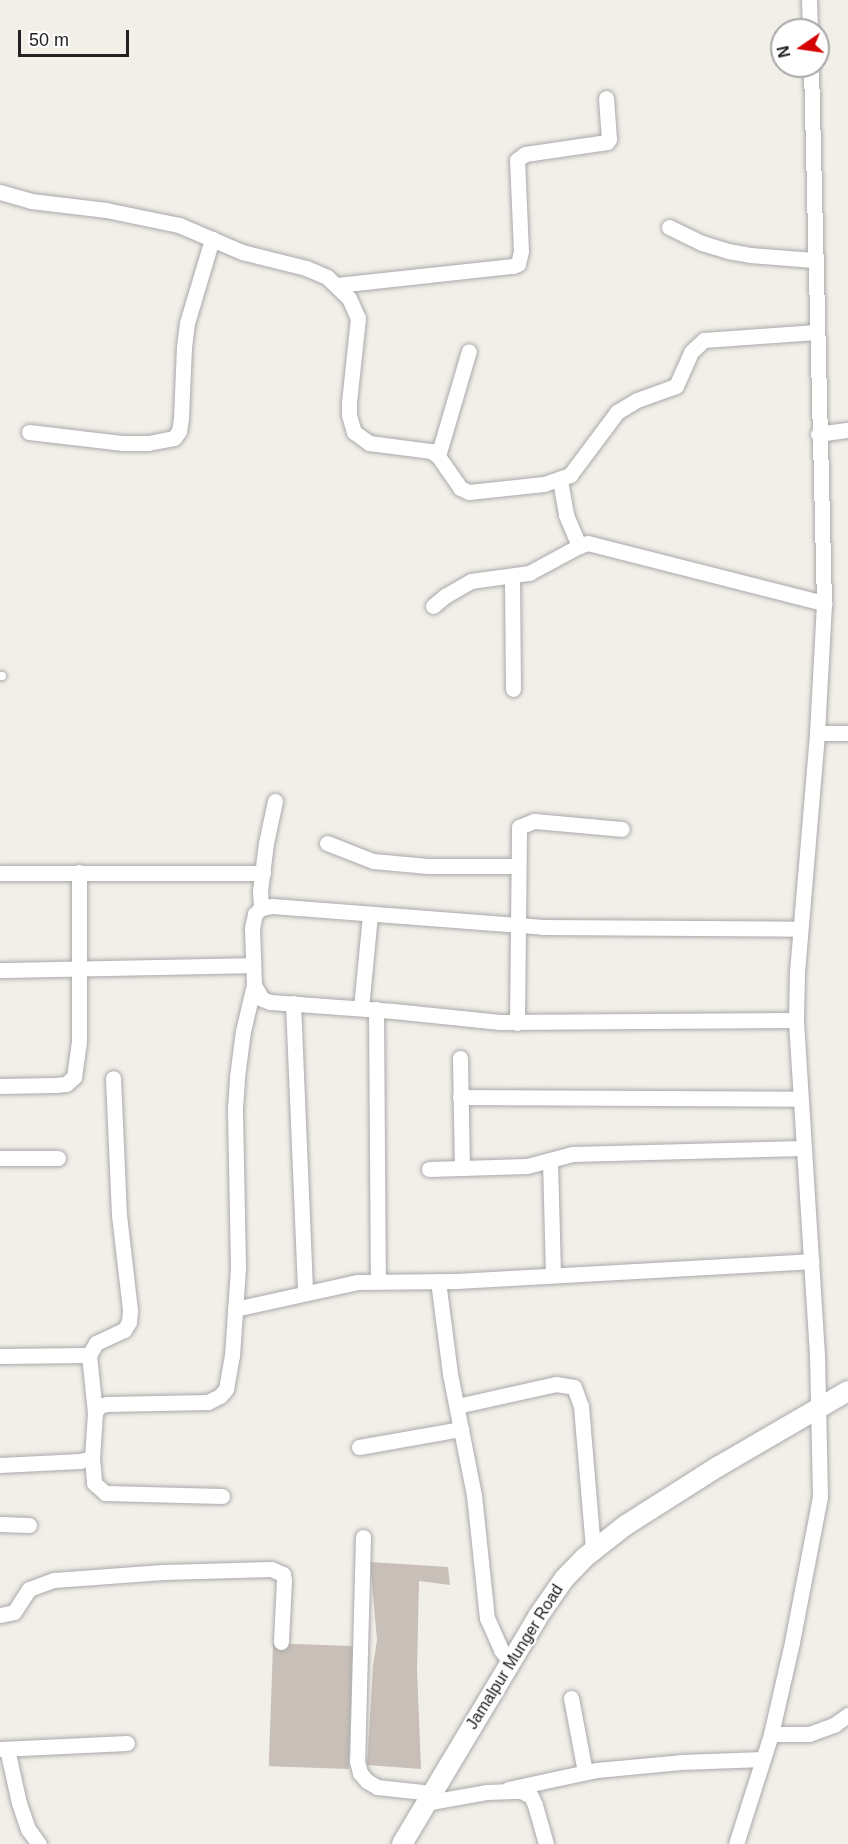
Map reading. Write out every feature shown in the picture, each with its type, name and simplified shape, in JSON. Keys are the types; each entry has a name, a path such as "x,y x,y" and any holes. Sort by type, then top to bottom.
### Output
{"street":[{"path":"809,0 810,18"},
{"path":"736,1844 771,1734 792,1642 820,1497 811,1261 796,1020 800,929 817,733 824,603 818,434 811,78"},
{"path":"337,285 513,267 518,264 521,251 517,160 525,154 607,142 609,139 606,98"},
{"path":"0,192 55,205 137,215 178,225 242,252 316,271 337,285 349,298 358,318 349,402 349,415 354,432 369,443 422,448 438,456 453,480 460,488 469,492 506,489 560,480 570,475 617,412 637,400 676,386 691,352 704,340 816,332"},
{"path":"669,227 702,243 728,251 814,260"},
{"path":"29,432 123,443 148,443 174,438 179,431 181,418 184,347 188,323 212,240"},
{"path":"438,456 469,351"},
{"path":"818,434 848,430"},
{"path":"560,480 566,515 579,546"},
{"path":"433,606 445,596 471,582 512,576 544,567 579,546 597,544 824,603"},
{"path":"512,576 513,689"},
{"path":"817,733 848,733"},
{"path":"261,908 262,873 275,801"},
{"path":"517,1023 517,835 519,827 525,823 622,829"},
{"path":"327,843 373,861 459,867 517,866"},
{"path":"0,1086 66,1084 74,1077 79,1041 79,872"},
{"path":"0,873 262,873"},
{"path":"95,1413 99,1406 107,1404 208,1401 220,1396 229,1380 235,1309 238,1221 235,1108 243,1031 254,986 252,928 255,914 261,908 285,906 518,926 800,929"},
{"path":"370,914 369,1009 378,1281"},
{"path":"0,970 252,965"},
{"path":"254,986 262,999 517,1023 796,1020"},
{"path":"293,1003 305,1292"},
{"path":"459,1058 462,1168"},
{"path":"113,1078 116,1172 129,1322 124,1330 96,1343 89,1355 95,1413 92,1458 94,1483 98,1490 105,1493 222,1496"},
{"path":"460,1097 800,1099"},
{"path":"429,1169 527,1166 572,1154 803,1148"},
{"path":"0,1158 58,1158"},
{"path":"550,1160 553,1275"},
{"path":"235,1309 305,1292 378,1281 438,1281 811,1261"},
{"path":"438,1281 446,1345 474,1495 487,1618 496,1642 510,1661"},
{"path":"0,1356 89,1355"},
{"path":"457,1406 556,1384 574,1387 581,1406 593,1551"},
{"name":"Jamalpur Munger Road","path":"402,1844 510,1661 564,1579 593,1551 626,1526 709,1472 848,1391"},
{"path":"359,1447 461,1429"},
{"path":"0,1466 80,1461 92,1458"},
{"path":"0,1524 29,1525"},
{"path":"363,1538 357,1761 360,1773 377,1787 429,1798 508,1789 585,1772 681,1762 763,1759"},
{"path":"0,1615 14,1612 29,1589 54,1580 163,1572 271,1569 283,1574 284,1580 282,1642"},
{"path":"571,1698 585,1772"},
{"path":"771,1734 809,1734 834,1725 848,1715"},
{"path":"39,1844 28,1829 18,1803 3,1749 127,1743"},
{"path":"508,1789 521,1791 531,1796 546,1844"}],"building":[{"path":"370,1562 448,1567 450,1585 419,1581 417,1670 421,1769 367,1765 373,1666 377,1640"},
{"path":"273,1643 353,1646 349,1769 269,1766"}]}
